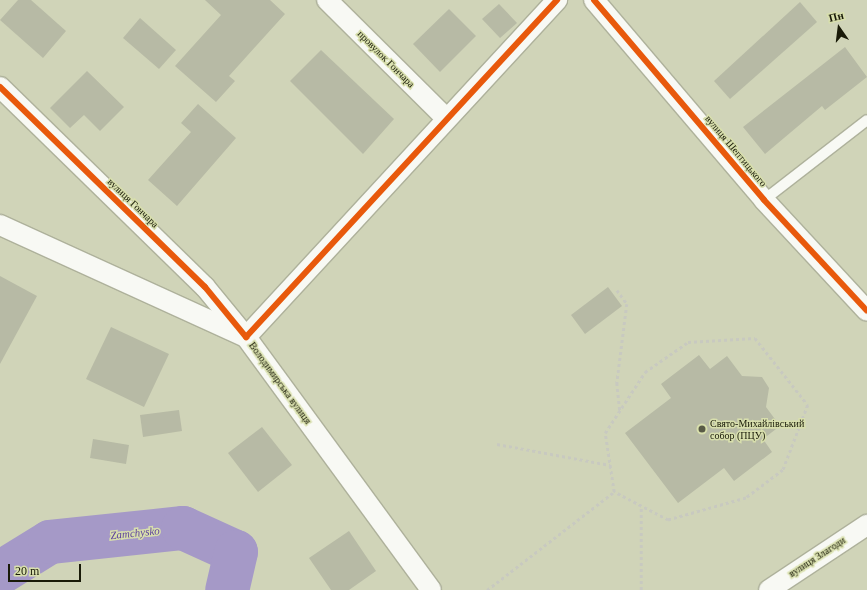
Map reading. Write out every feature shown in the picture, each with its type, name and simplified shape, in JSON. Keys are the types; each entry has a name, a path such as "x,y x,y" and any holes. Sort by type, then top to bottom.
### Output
{"street":[{"name":"провулок Гончара","path":"327,0 446,118"},
{"path":"246,337 446,118 557,0"},
{"name":"вулиця Шептицького","path":"594,0 764,200 867,310"},
{"name":"вулиця Гончара","path":"0,87 205,287 246,337"},
{"name":"Володимирська вулиця","path":"0,225 246,337 431,590"},
{"name":"вулиця Злагоди","path":"769,590 867,525"}],"lane":[{"path":"764,200 867,120"}],"path":[{"path":"617,290 627,304 617,383 620,411"},
{"path":"754,338 808,405 783,470 746,498 668,520 614,492 605,433 645,372 688,342 754,338"},
{"path":"497,444 610,465"},
{"path":"487,590 614,492"},
{"path":"641,506 641,590"}],"building":[{"path":"18,0 31,0 66,31 43,58 0,20"},
{"path":"205,0 270,0 285,14 229,76 235,81 216,102 175,66 221,15"},
{"path":"800,2 817,22 730,99 714,81"},
{"path":"499,4 517,23 500,38 482,19"},
{"path":"449,9 476,36 440,72 413,44"},
{"path":"140,18 176,50 159,69 123,38"},
{"path":"845,47 867,77 825,110 822,106 765,154 743,127"},
{"path":"321,50 394,119 363,154 290,81"},
{"path":"87,71 124,107 100,131 84,115 70,128 50,108"},
{"path":"198,104 236,138 177,206 148,180 191,132 181,123"},
{"path":"0,276 37,296 0,364"},
{"path":"608,287 622,306 585,334 571,315"},
{"path":"111,327 169,354 144,407 86,379"},
{"name":"Свято-Михайлівський собор (ПЦУ)","path":"699,355 710,369 727,356 742,376 762,377 769,388 766,407 780,426 763,439 772,452 734,481 724,468 678,503 625,433 671,398 661,384"},
{"path":"179,410 182,431 143,437 140,415"},
{"path":"262,427 292,465 258,492 228,453"},
{"path":"93,439 129,445 126,464 90,458"},
{"path":"349,531 376,571 349,590 331,590 309,558"}],"waterway":[{"name":"Zamchysko","path":"0,573 50,542 183,528 236,552 227,590"}],"cycle path":[{"path":"0,87 205,287 246,337 557,0"},
{"path":"594,0 764,200 867,311"}],"place":[{"name":"Свято-Михайлівський собор (ПЦУ)","path":"702,429"}]}
